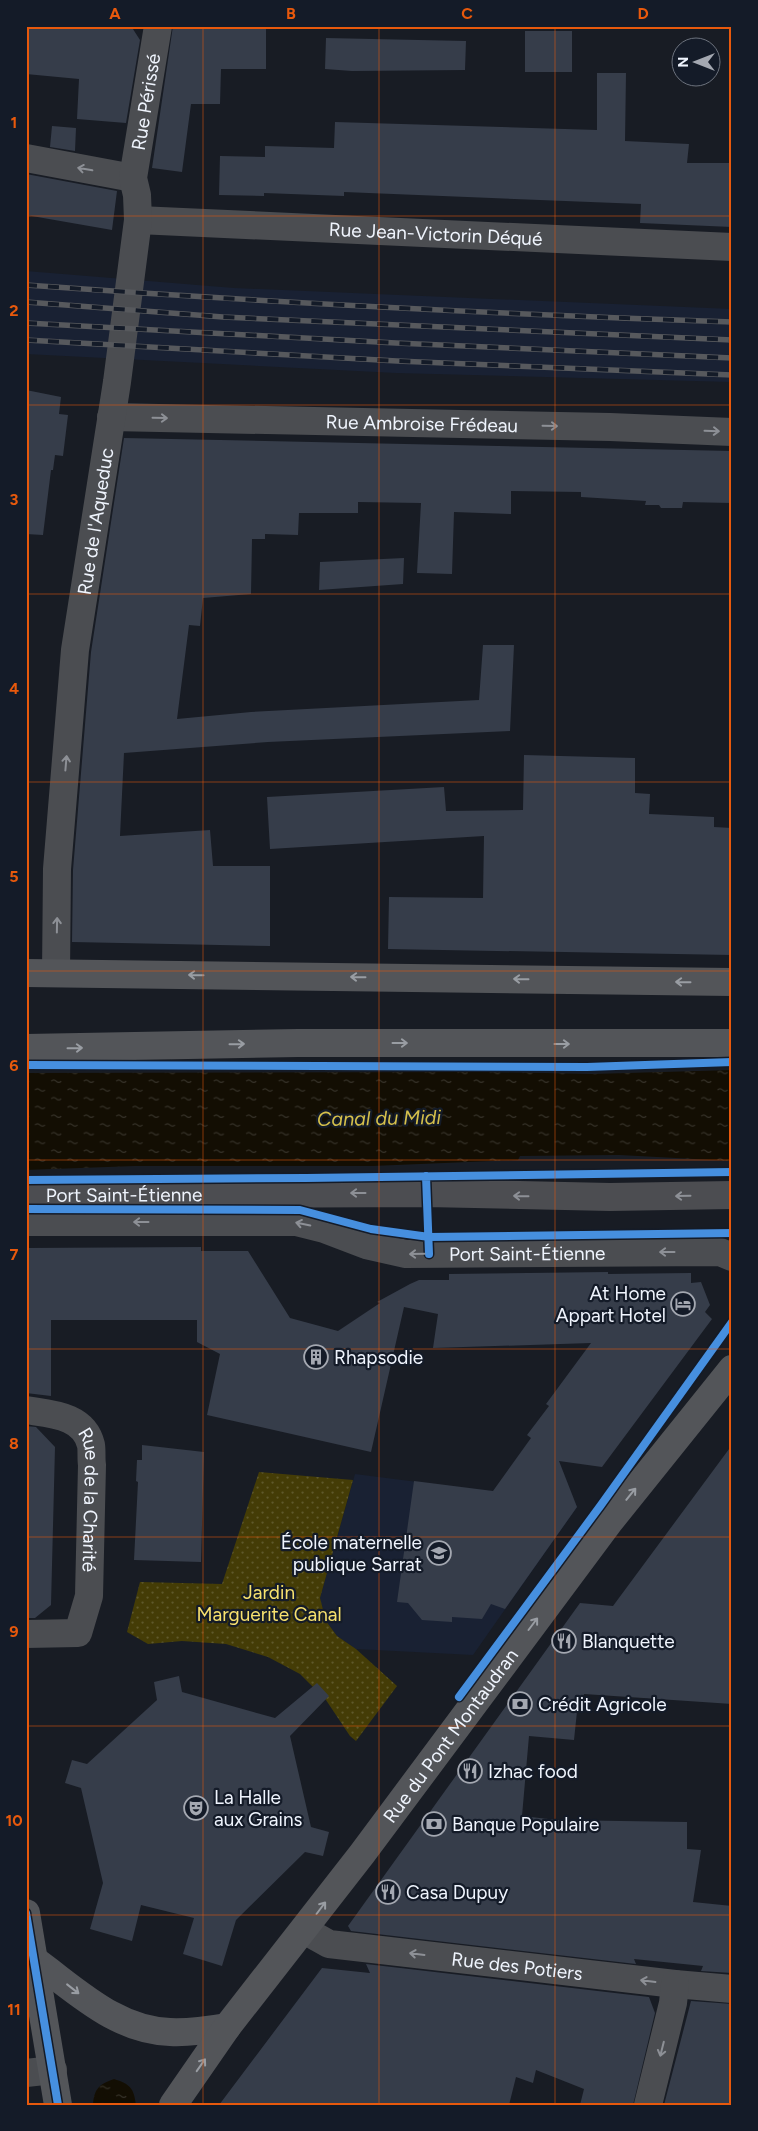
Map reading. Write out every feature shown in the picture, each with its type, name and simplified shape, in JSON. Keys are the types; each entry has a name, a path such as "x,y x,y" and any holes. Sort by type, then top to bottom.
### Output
{"main road":[{"path":"26,973 732,982"},
{"path":"26,1048 298,1042 732,1043"},
{"name":"Port Saint-Étienne","path":"26,1195 427,1193 610,1197 732,1195"},
{"name":"Rue du Pont Montaudran","path":"173,2105 227,2027 304,1930 610,1521 732,1369"},
{"path":"26,1913 34,1960 39,2071 58,2105"},
{"path":"34,1960 109,2015 131,2025 170,2032 227,2027"}],"street":[{"name":"Rue Périssé","path":"133,178 158,26"},
{"path":"26,158 133,178"},
{"name":"Rue de l'Aqueduc","path":"56,974 57,869 75,650 117,382 138,220 137,195 133,178"},
{"name":"Rue Jean-Victorin Déqué","path":"138,220 732,247"},
{"name":"Rue Ambroise Frédeau","path":"111,417 600,427 732,432"},
{"name":"Port Saint-Étienne","path":"26,1222 296,1222 324,1229 366,1245 406,1254 720,1252 732,1257"},
{"name":"Rue de la Charité","path":"26,1410 69,1418 82,1427 91,1445 89,1596 78,1633 26,1634"},
{"name":"Rue des Potiers","path":"304,1930 329,1944 732,1989"},
{"path":"648,2105 673,2003 675,1984"}],"shaded area":[{"path":"26,271 234,288 732,309 732,382 396,373 26,354"},
{"name":"École maternelle publique Sarrat","path":"355,1474 575,1502 577,1507 473,1655 356,1649 337,1636 326,1621 320,1598"}],"green space":[{"name":"Jardin Marguerite Canal","path":"259,1472 353,1480 320,1598 326,1621 337,1636 356,1649 397,1686 356,1741 350,1736 326,1700 300,1674 268,1657 226,1644 182,1641 148,1644 127,1632 140,1582 222,1584"}],"water":[{"name":"Canal du Midi","path":"732,1070 732,1161 619,1155 520,1156 518,1160 373,1166 135,1166 26,1170 26,1073 490,1072 592,1074"},
{"path":"114,2079 130,2088 134,2094 136,2105 93,2105 98,2088"}],"building":[{"path":"26,26 131,26 140,40 126,123 77,119 79,79 26,74"},
{"path":"173,26 266,26 266,69 221,69 220,104 191,104 182,172 152,168"},
{"path":"525,31 572,31 572,72 525,72"},
{"path":"326,38 466,41 465,70 352,71 325,69"},
{"path":"597,73 626,73 625,141 689,144 687,163 730,163 732,170 732,227 640,223 641,204 344,192 344,196 264,193 264,196 219,195 220,156 265,157 265,146 334,148 335,122 597,130"},
{"path":"52,126 76,128 75,151 50,147"},
{"path":"26,174 117,191 112,230 26,215"},
{"path":"26,390 61,397 59,414 68,415 63,456 55,455 53,470 51,470 43,535 26,534"},
{"path":"124,438 732,451 732,503 683,502 682,508 661,508 659,505 645,505 646,501 581,497 581,492 511,491 511,514 454,512 452,574 417,573 421,503 358,502 358,513 299,513 298,535 265,534 265,539 252,539 251,594 203,598 200,626 189,625 177,719 251,712 479,700 483,645 514,645 510,731 268,742 124,753 120,836 210,830 213,866 270,866 270,946 72,942 73,870 91,652"},
{"path":"404,558 403,584 319,590 320,562"},
{"path":"524,755 635,758 635,793 650,794 649,814 714,817 714,827 732,828 732,955 388,949 389,897 483,898 484,836 270,849 267,797 444,787 446,811 523,810"},
{"name":"Rhapsodie","path":"201,1247 201,1251 248,1251 290,1318 338,1331 380,1303 377,1302 410,1284 419,1280 449,1280 449,1274 691,1273 691,1283 701,1282 710,1305 705,1312 712,1319 602,1467 559,1461 577,1507 505,1609 491,1604 482,1619 452,1617 452,1622 422,1620 408,1603 397,1602 414,1481 493,1491 531,1438 527,1435 549,1406 546,1404 591,1343 433,1348 438,1314 404,1307 371,1452 207,1415 220,1354 197,1342 197,1320 51,1320 51,1396 26,1393 26,1248"},
{"path":"26,1426 36,1427 55,1447 51,1605 35,1618 26,1618"},
{"path":"142,1445 204,1452 201,1562 134,1560 138,1482 136,1481 137,1460 142,1460"},
{"path":"732,1445 732,1704 584,1694 582,1702 578,1702 574,1740 529,1736 522,1816 557,1820 687,1822 687,1849 701,1850 693,1902 732,1906 732,1973 701,1971 703,1966 634,1959 636,1964 351,1931 348,1926 580,1603 613,1606"},
{"name":"La Halle aux Grains","path":"179,1676 182,1692 275,1718 317,1683 329,1696 290,1736 311,1827 329,1832 323,1856 305,1852 236,1920 222,1966 183,1954 194,1918 141,1905 132,1941 90,1929 103,1883 81,1788 65,1783 72,1760 87,1764 157,1700 154,1682"},
{"path":"366,1964 649,1997 655,2013 633,2105 580,2105 584,2089 536,2070 533,2083 516,2077 509,2105 219,2105 322,1968 370,1973"},
{"path":"691,2001 732,2004 732,2105 664,2105"}],"railway":[{"path":"26,285 379,307 732,322"},
{"path":"26,302 223,317 732,340"},
{"path":"26,323 396,343 732,358"},
{"path":"26,340 397,361 732,375"}],"cycle path":[{"path":"26,1065 587,1067 732,1062"},
{"path":"26,1180 732,1172"},
{"path":"426,1176 429,1254"},
{"path":"26,1209 300,1210 371,1229 429,1237 732,1233"},
{"path":"459,1697 601,1505 732,1322"},
{"path":"26,1913 58,2105"}],"place":[{"name":"At Home Appart Hotel","path":"683,1304"},
{"name":"Rhapsodie","path":"316,1357"},
{"name":"École maternelle publique Sarrat","path":"439,1553"},
{"name":"Blanquette","path":"564,1641"},
{"name":"Crédit Agricole","path":"520,1704"},
{"name":"Izhac food","path":"470,1771"},
{"name":"La Halle aux Grains","path":"196,1808"},
{"name":"Banque Populaire","path":"434,1824"},
{"name":"Casa Dupuy","path":"388,1892"}]}
